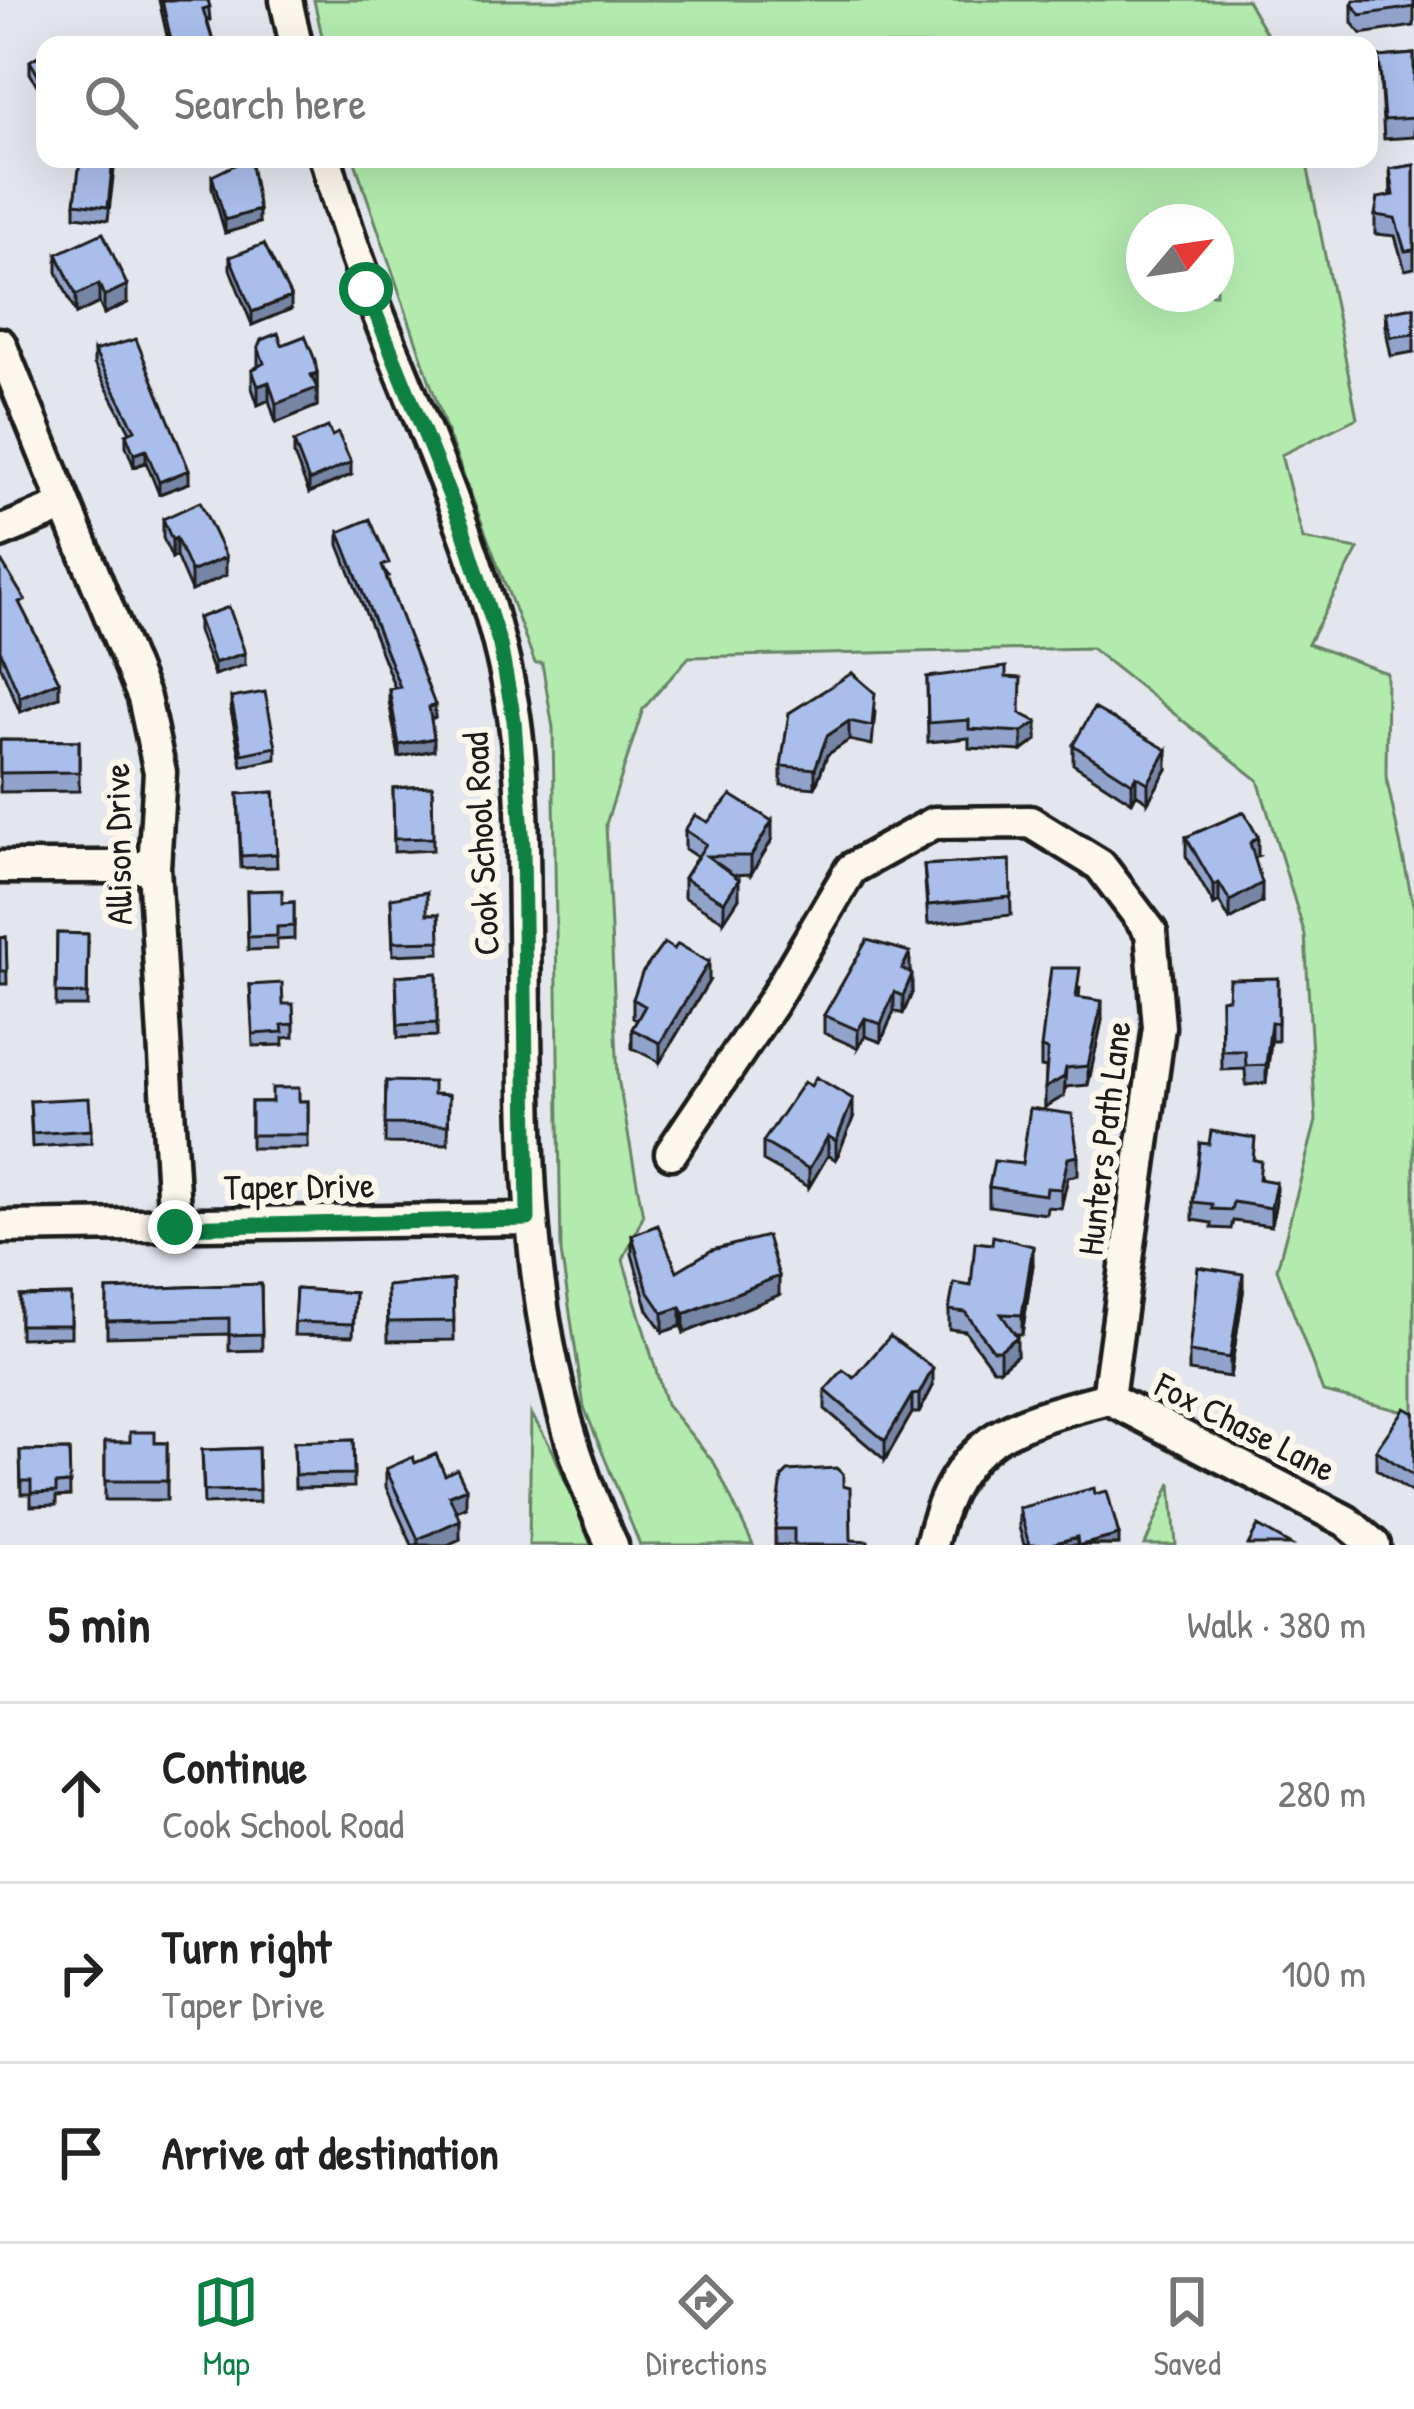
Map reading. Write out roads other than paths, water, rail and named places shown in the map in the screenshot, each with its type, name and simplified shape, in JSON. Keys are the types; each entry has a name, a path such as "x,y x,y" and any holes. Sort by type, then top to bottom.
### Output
{"street":[{"path":"286,0 294,36"},
{"name":"Cook School Road","path":"329,168 366,289 462,526 504,664 514,720 523,847 528,1219 554,1385 570,1447 612,1545"},
{"name":"Allison Drive","path":"0,344 145,698 160,772 154,867 175,1227"},
{"path":"0,532 63,506"},
{"name":"Hunters Path Lane","path":"671,1153 772,1003 851,869 934,823 1030,822 1100,865 1151,932 1159,1027 1108,1398"},
{"path":"0,867 154,867"},
{"name":"Taper Drive","path":"0,1227 528,1219"},
{"name":"Fox Chase Lane","path":"931,1545 964,1461 1021,1421 1108,1398 1346,1521 1374,1545"}]}
